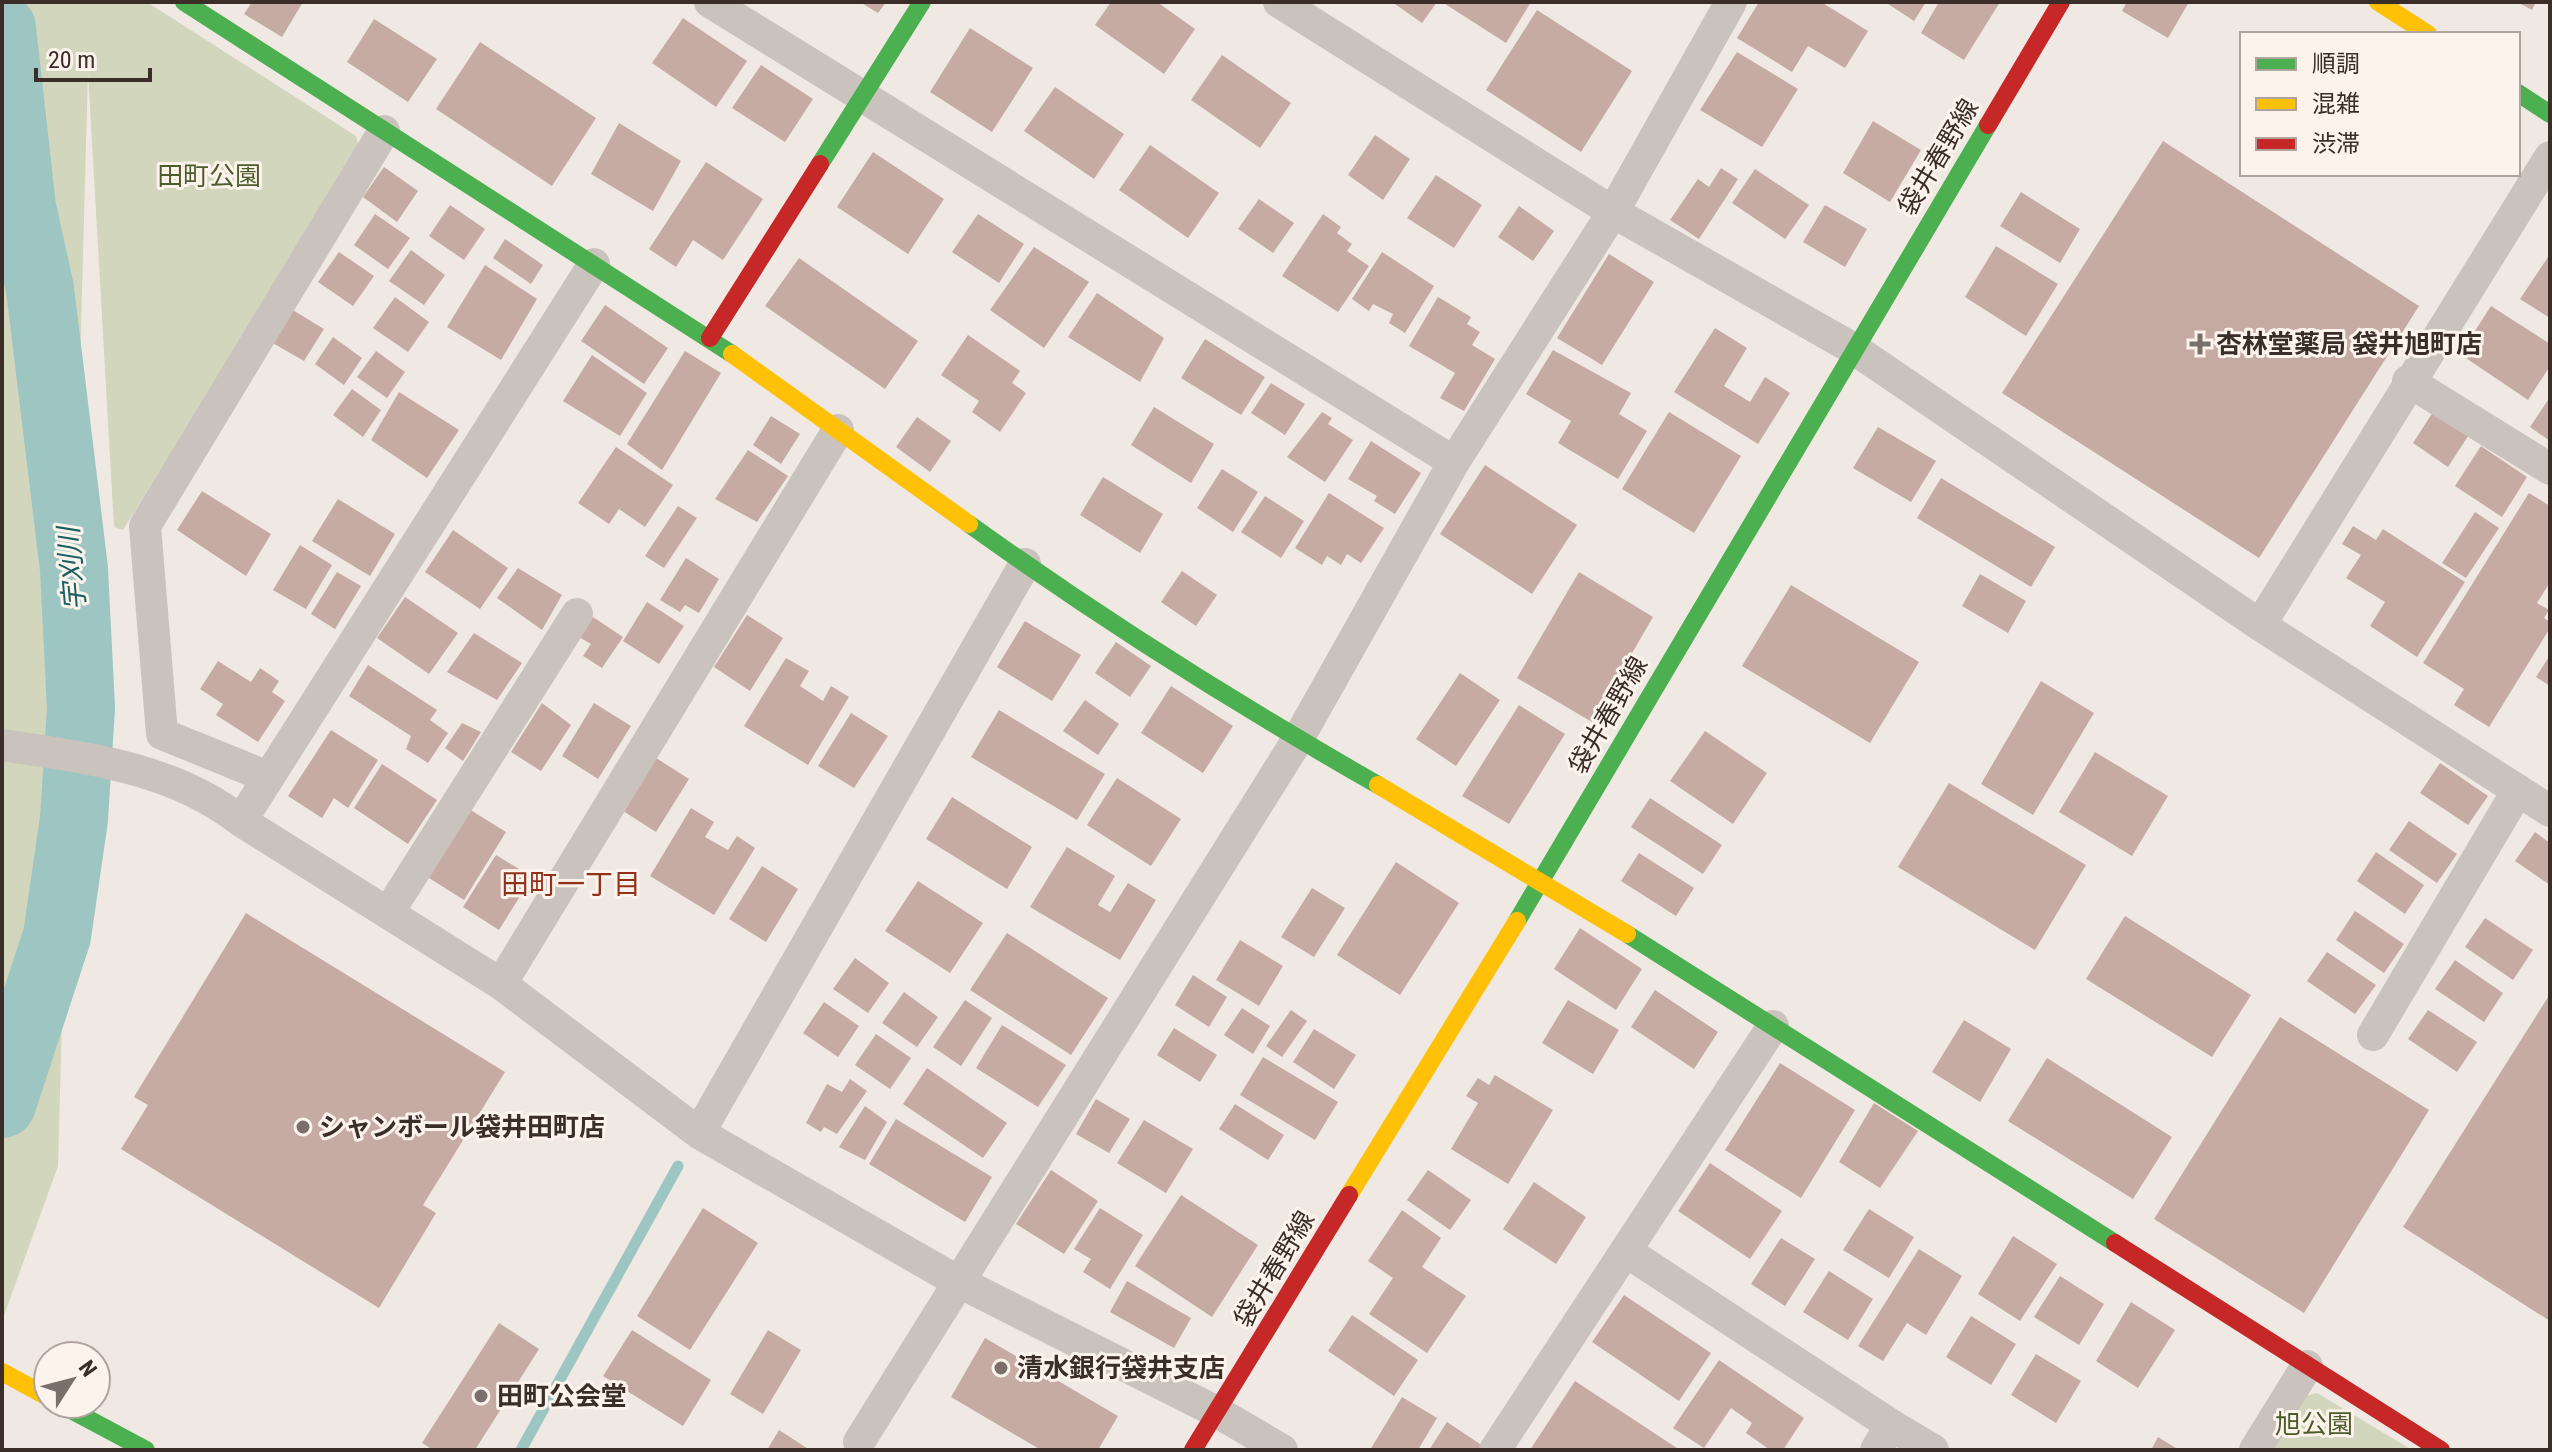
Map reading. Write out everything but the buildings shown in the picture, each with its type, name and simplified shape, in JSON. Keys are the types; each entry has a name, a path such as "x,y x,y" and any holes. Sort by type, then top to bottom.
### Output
{"street":[{"path":"184,2 710,338 1025,564 1298,739 1542,880 2441,1450"},
{"path":"710,2 1454,462"},
{"path":"710,338 922,2"},
{"path":"1279,2 1613,212 1854,349 2260,625 2550,811"},
{"path":"859,1442 1298,739 1454,462 1613,212 1731,2"},
{"name":"袋井春野線","path":"1193,1450 1542,880 2061,2"},
{"path":"2390,5 2425,32"},
{"path":"2520,94 2550,114"},
{"path":"268,777 162,734 145,526 384,131"},
{"path":"2260,625 2408,381 2550,157"},
{"path":"241,821 594,264"},
{"path":"2408,381 2550,469"},
{"path":"501,984 838,430"},
{"path":"699,1133 1025,564"},
{"path":"388,913 577,614"},
{"path":"2,745 123,764 212,799 241,821 501,984 699,1133 957,1281 1217,1412 1282,1450"},
{"path":"2373,1035 2518,790"},
{"path":"1495,1450 1773,1026"},
{"path":"1627,1252 1884,1438 1933,1450"},
{"path":"2255,1450 2307,1366"},
{"path":"3,1373 32,1388"},
{"path":"90,1420 146,1450"}],"green space":[{"name":"田町公園","path":"2,2 147,2 356,136 360,151 123,530 114,527 88,72 58,1166 2,1321"},
{"name":"旭公園","path":"2317,1393 2412,1450 2267,1450 2299,1397"}],"waterway":[{"name":"宇刈川","path":"2,28 22,207 40,289 74,569 81,708 74,819 57,936 2,1104"},
{"path":"521,1450 678,1166"}],"traffic: fast":[{"path":"184,2 732,354"},
{"path":"820,164 922,2"},
{"path":"2520,94 2550,114"},
{"path":"1517,921 1988,125"},
{"path":"969,524 1170,660 1378,785"},
{"path":"1627,934 2115,1243"},
{"path":"90,1420 146,1450"}],"traffic: slow":[{"path":"2378,2 2425,32"},
{"path":"732,354 969,524"},
{"path":"1378,785 1627,934"},
{"path":"1349,1195 1517,921"},
{"path":"2,1372 32,1388"}],"traffic: jam":[{"path":"1988,125 2061,2"},
{"path":"710,338 820,164"},
{"path":"1193,1450 1349,1195"},
{"path":"2115,1243 2441,1450"}],"place":[{"name":"杏林堂薬局 袋井旭町店","path":"2200,344"},
{"name":"シャンボール袋井田町店","path":"303,1127"},
{"name":"清水銀行袋井支店","path":"1001,1368"},
{"name":"田町公会堂","path":"481,1396"}],"district":[{"name":"田町一丁目","path":"571,884"}]}
